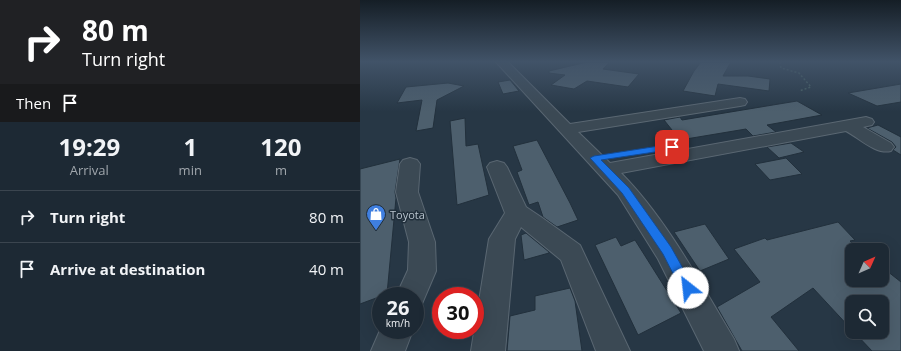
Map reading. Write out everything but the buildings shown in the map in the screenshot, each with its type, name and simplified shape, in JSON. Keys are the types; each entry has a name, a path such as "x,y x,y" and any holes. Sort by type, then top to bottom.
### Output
{"street":[{"path":"517,78 625,190 667,251 722,351"},
{"path":"566,129 740,102"},
{"path":"600,164 702,142 829,119"},
{"path":"600,164 866,122"},
{"path":"848,125 885,147"},
{"path":"410,164 407,192 422,242 422,271 415,287"},
{"path":"497,167 518,214 533,223 571,253 613,351"},
{"path":"488,351 502,239 518,214"},
{"path":"388,351 393,339"}],"path":[{"path":"799,91 811,87 804,78"}],"place":[{"name":"Toyota","path":"376,231"}],"route":[{"path":"672,147 594,158 625,190 667,251 688,288"}]}
